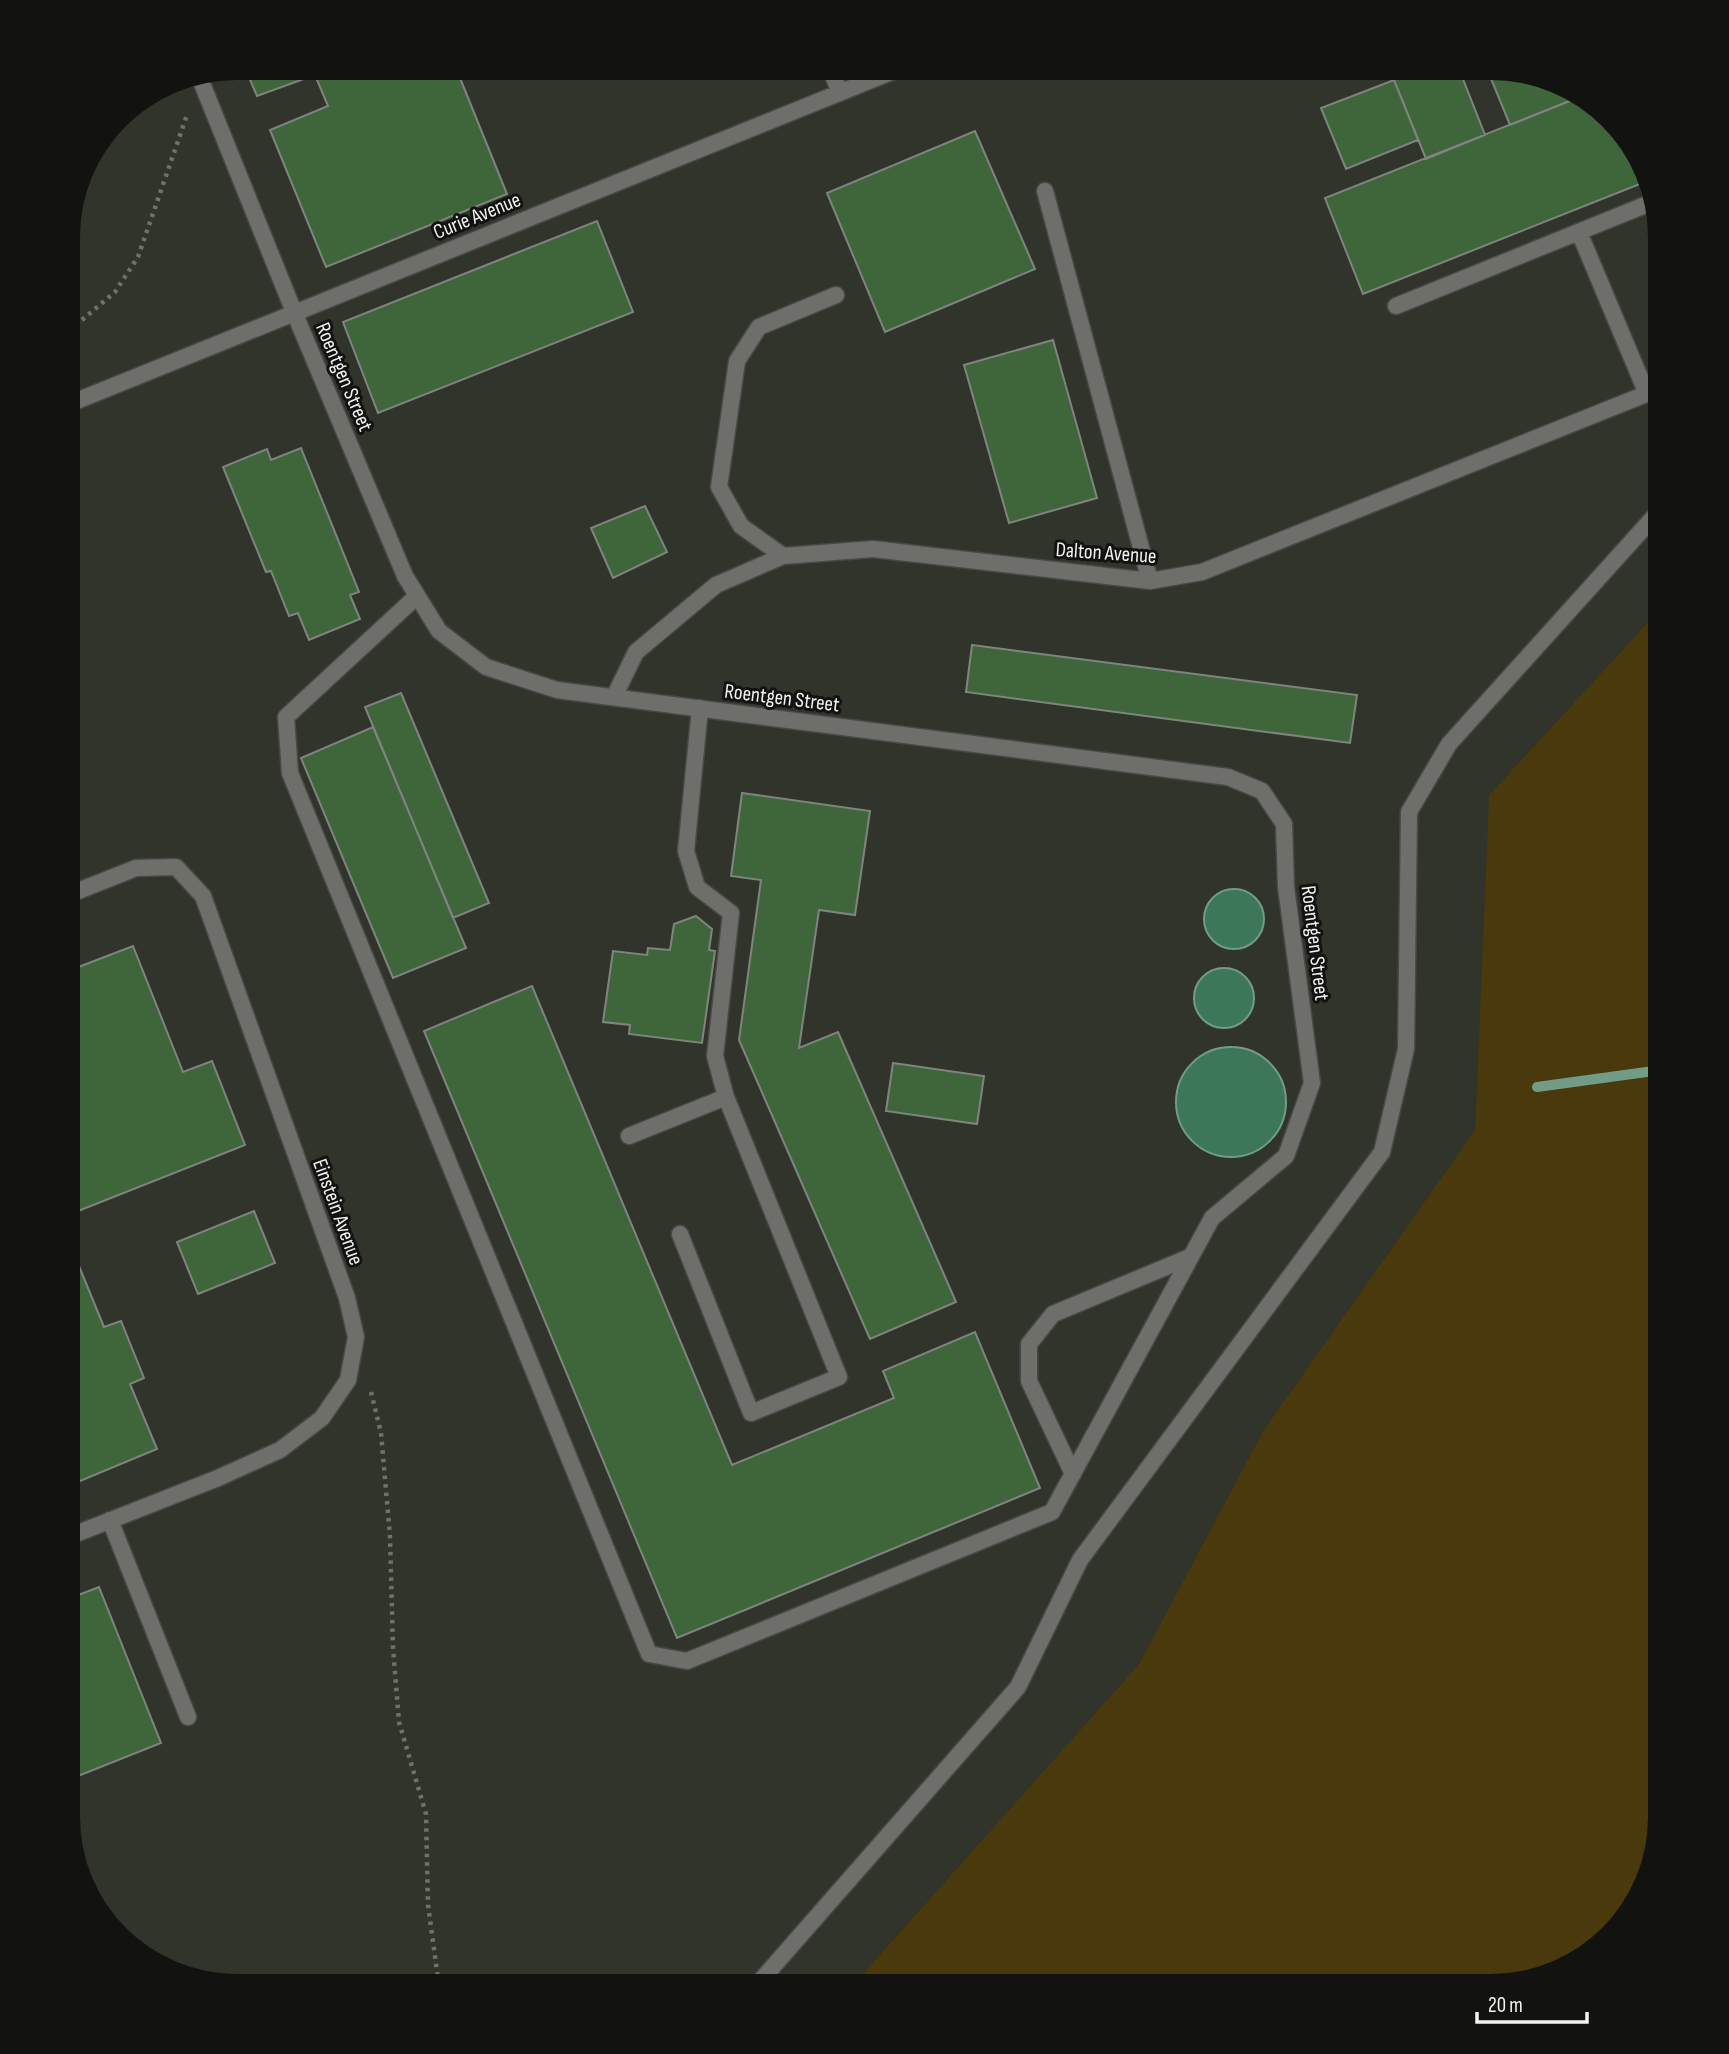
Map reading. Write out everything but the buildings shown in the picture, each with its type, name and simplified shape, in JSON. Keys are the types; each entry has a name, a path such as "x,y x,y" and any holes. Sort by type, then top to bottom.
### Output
{"lane":[{"path":"836,81 840,93"},
{"name":"Curie Avenue","path":"81,399 869,81"},
{"name":"Roentgen Street","path":"202,85 405,576 439,631 486,667 558,690 1228,777 1262,791 1284,824 1286,887 1312,1083 1286,1156 1212,1218 1190,1257"},
{"path":"1045,191 1150,581"},
{"path":"1396,306 1645,205"},
{"path":"1579,232 1648,378"},
{"path":"783,556 741,526 719,487 737,361 759,327 836,295"},
{"name":"Dalton Avenue","path":"614,697 636,652 716,585 783,556 873,550 1150,581 1202,572 1648,393"},
{"path":"767,1974 1018,1687 1080,1560 1382,1152 1406,1049 1409,813 1449,744 1648,523"},
{"path":"417,596 286,717 290,773 649,1654 687,1661 1052,1511 1190,1257"},
{"path":"680,1234 751,1413 839,1377 726,1097 715,1056 731,913 697,887 686,851 700,708"},
{"name":"Einstein Avenue","path":"81,890 136,868 176,867 203,896 347,1298 356,1337 348,1380 322,1418 280,1450 219,1478 81,1532"},
{"path":"629,1136 726,1097"},
{"path":"1073,1474 1029,1381 1029,1344 1053,1314 1190,1257"},
{"path":"110,1520 188,1717"}],"path":[{"path":"81,321 115,292 138,257 196,86"},
{"path":"369,1385 382,1433 399,1722 426,1814 428,1905 437,1974"}],"shaded area":[{"path":"227,81 1502,81 1552,92 1579,107 1610,134 1627,159 1640,187 1647,217 1648,237 1648,622 1489,795 1475,1130 1263,1431 1139,1664 863,1974 237,1974 207,1970 168,1957 134,1935 107,1904 89,1867 81,1827 81,227 92,177 107,150 126,126 150,107 177,92"},
{"path":"1648,622 1648,1817 1647,1837 1637,1877 1610,1920 1587,1941 1542,1965 1512,1972 863,1974 1139,1664 1263,1431 1475,1130 1489,795"},
{"path":"1234,889 1255,898 1264,919 1255,940 1234,949 1213,940 1204,919 1213,898"},
{"path":"1224,968 1245,977 1254,998 1245,1019 1224,1028 1203,1019 1194,998 1203,977"},
{"path":"1231,1047 1252,1051 1270,1063 1282,1081 1286,1102 1282,1123 1270,1141 1252,1153 1231,1157 1210,1153 1192,1141 1180,1123 1176,1102 1180,1081 1192,1063 1210,1051"}],"waterway":[{"path":"1537,1087 1648,1072"}]}
